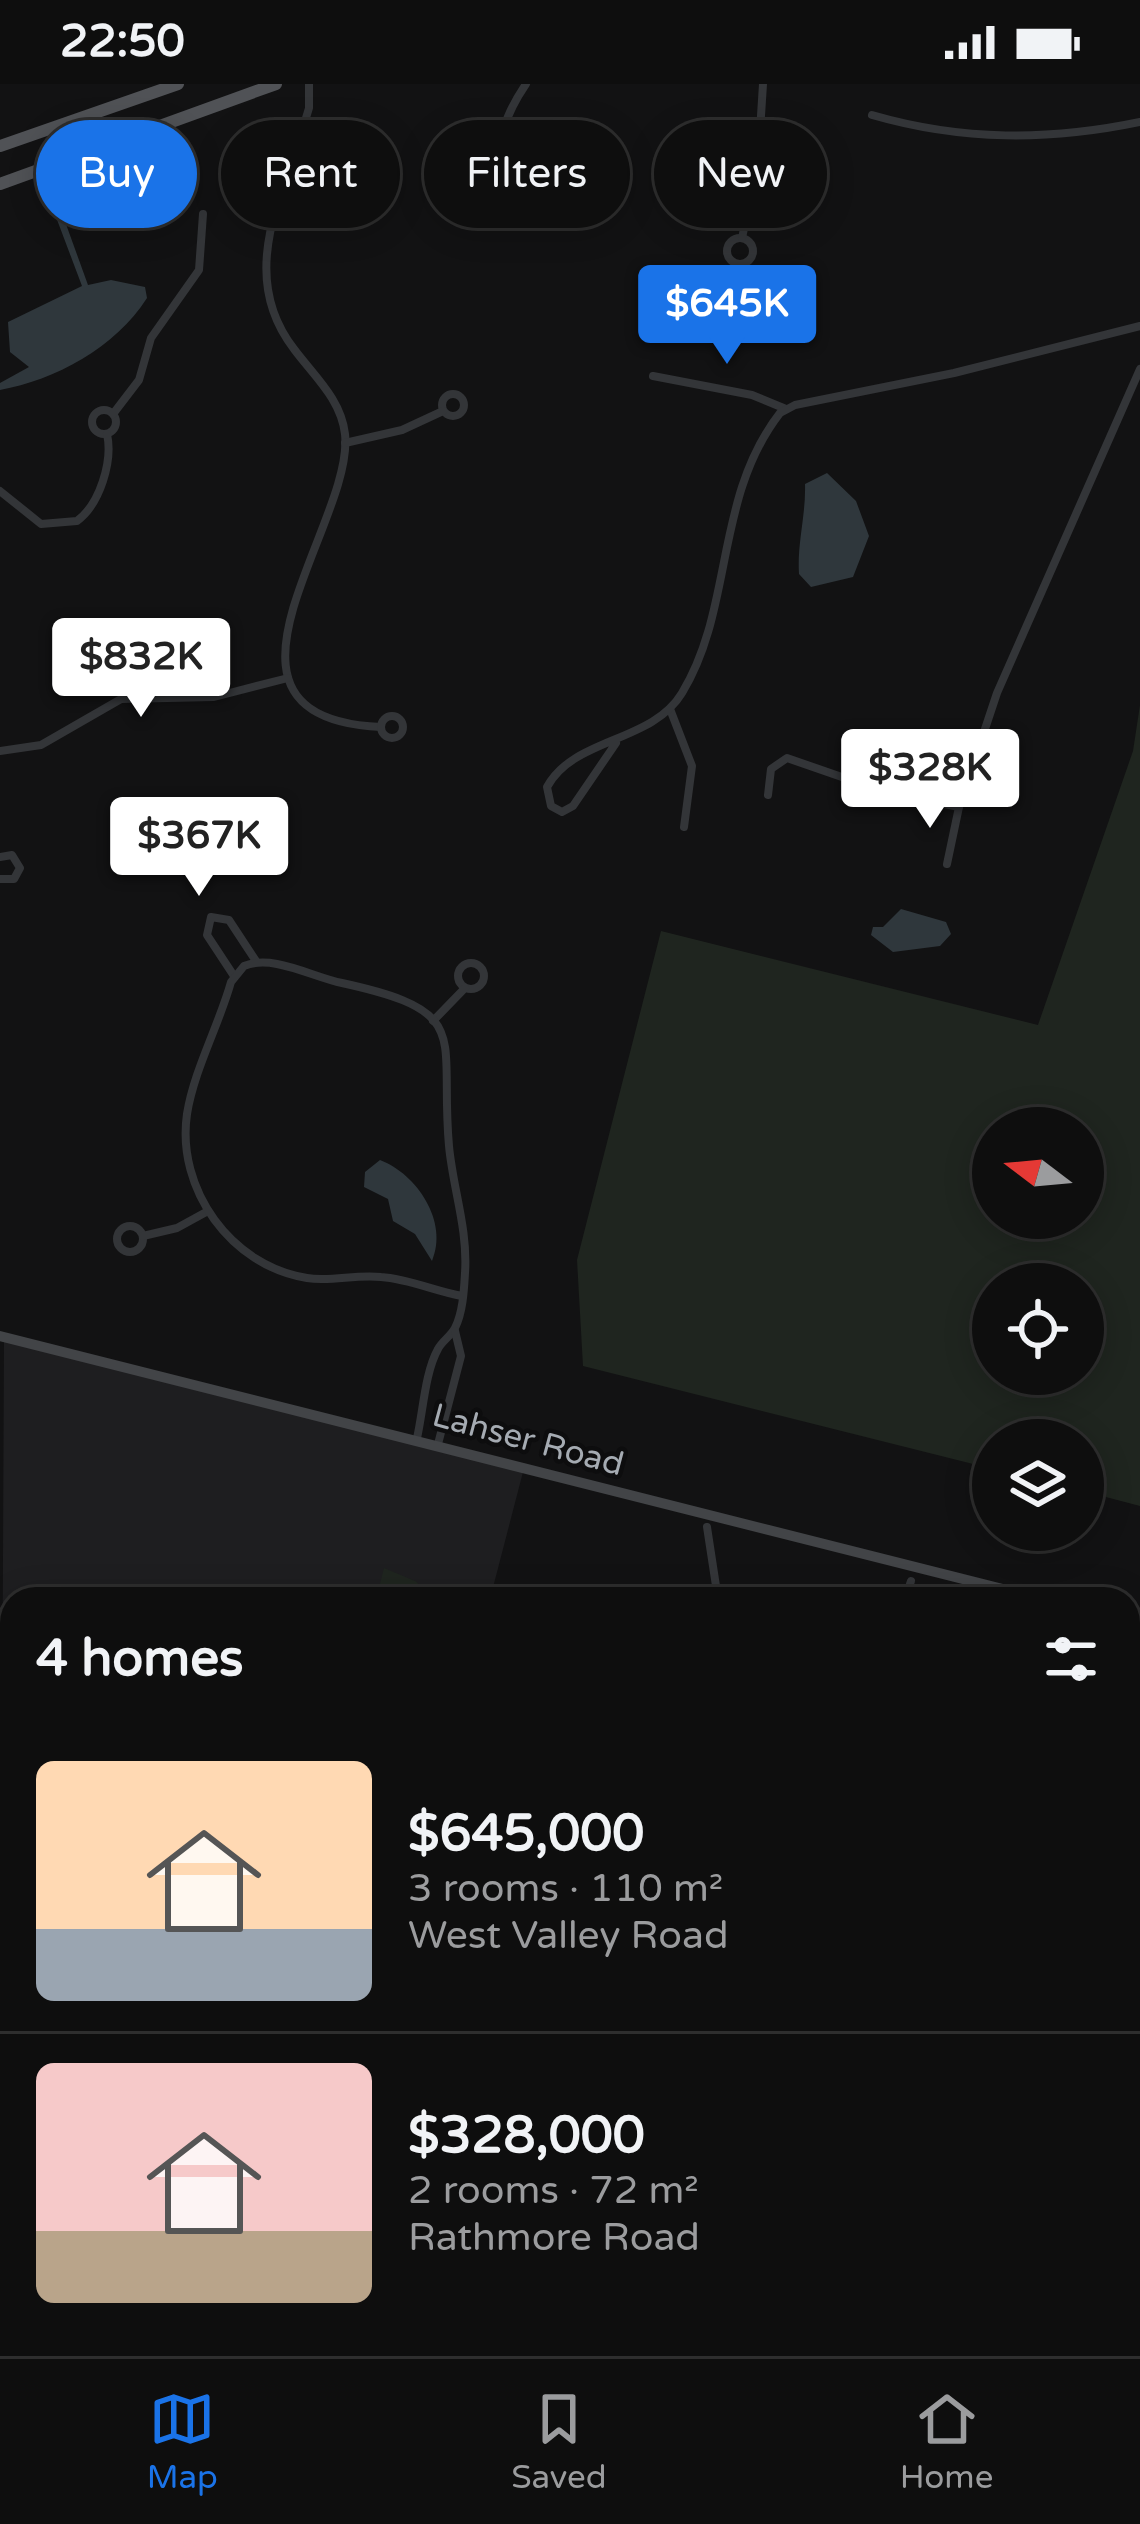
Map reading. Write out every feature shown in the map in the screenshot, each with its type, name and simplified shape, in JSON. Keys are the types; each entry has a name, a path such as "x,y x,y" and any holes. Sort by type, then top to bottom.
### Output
{"main road":[{"path":"0,146 178,84"},
{"path":"1,183 276,84"}],"street":[{"path":"309,84 309,108 267,253 263,289 274,320 333,400 345,443 295,607 286,649 288,678 304,702 324,717 381,727"},
{"path":"505,120 526,84"},
{"path":"742,238 758,163 763,84"},
{"path":"872,115 925,130 984,136 1070,136 1140,122"},
{"path":"112,414 139,380 151,338 199,270 203,214"},
{"path":"616,743 573,806 564,812 550,806 547,788 560,769 616,743 670,709 687,686 704,643 734,506 772,424 786,409 1140,326"},
{"path":"947,864 959,807 998,693 1140,369"},
{"path":"653,376 752,395 786,409"},
{"path":"107,434 97,433 92,419 99,411 112,414"},
{"path":"345,443 402,430 443,411"},
{"path":"107,434 116,424 112,414"},
{"path":"0,491 41,524 77,521 98,494 110,447 107,434"},
{"path":"0,751 41,745 121,699 214,697 288,678"},
{"path":"670,709 692,766 684,827"},
{"path":"768,794 771,769 787,758 884,792 959,807"},
{"path":"0,857 15,857 20,868 14,879 0,879"},
{"path":"234,976 207,935 211,917 229,920 256,962 397,994 434,1021 450,1061 450,1154 465,1235 455,1329 461,1356 438,1444"},
{"path":"256,962 234,976 186,1125 192,1174 208,1211 243,1250 290,1274 390,1278 462,1296"},
{"path":"434,1021 465,988"},
{"path":"142,1236 177,1228 208,1211"},
{"path":"417,1438 436,1350 455,1329"},
{"name":"Lahser Road","path":"0,1336 417,1438 985,1587"},
{"path":"707,1527 716,1587"},
{"path":"908,1587 911,1580"}],"shaded area":[{"path":"60,228 67,228 88,285 111,280 145,287 147,298 118,332 82,359 42,378 0,390 0,383 29,367 10,352 8,322 82,286"},
{"path":"827,473 856,501 869,536 853,577 811,587 799,574 805,484"},
{"path":"1140,705 1140,1506 1104,1497 1104,1419 972,1419 972,1464 583,1366 577,1260 661,931 1038,1025 1133,751"},
{"path":"901,909 946,922 951,934 940,946 893,952 871,935 873,927 883,927"},
{"path":"380,1160 406,1176 426,1201 436,1231 432,1261 415,1234 393,1221 388,1199 364,1187 365,1172"},
{"path":"4,1340 523,1472 493,1587 3,1587"},
{"path":"384,1568 422,1587 379,1587"}]}
